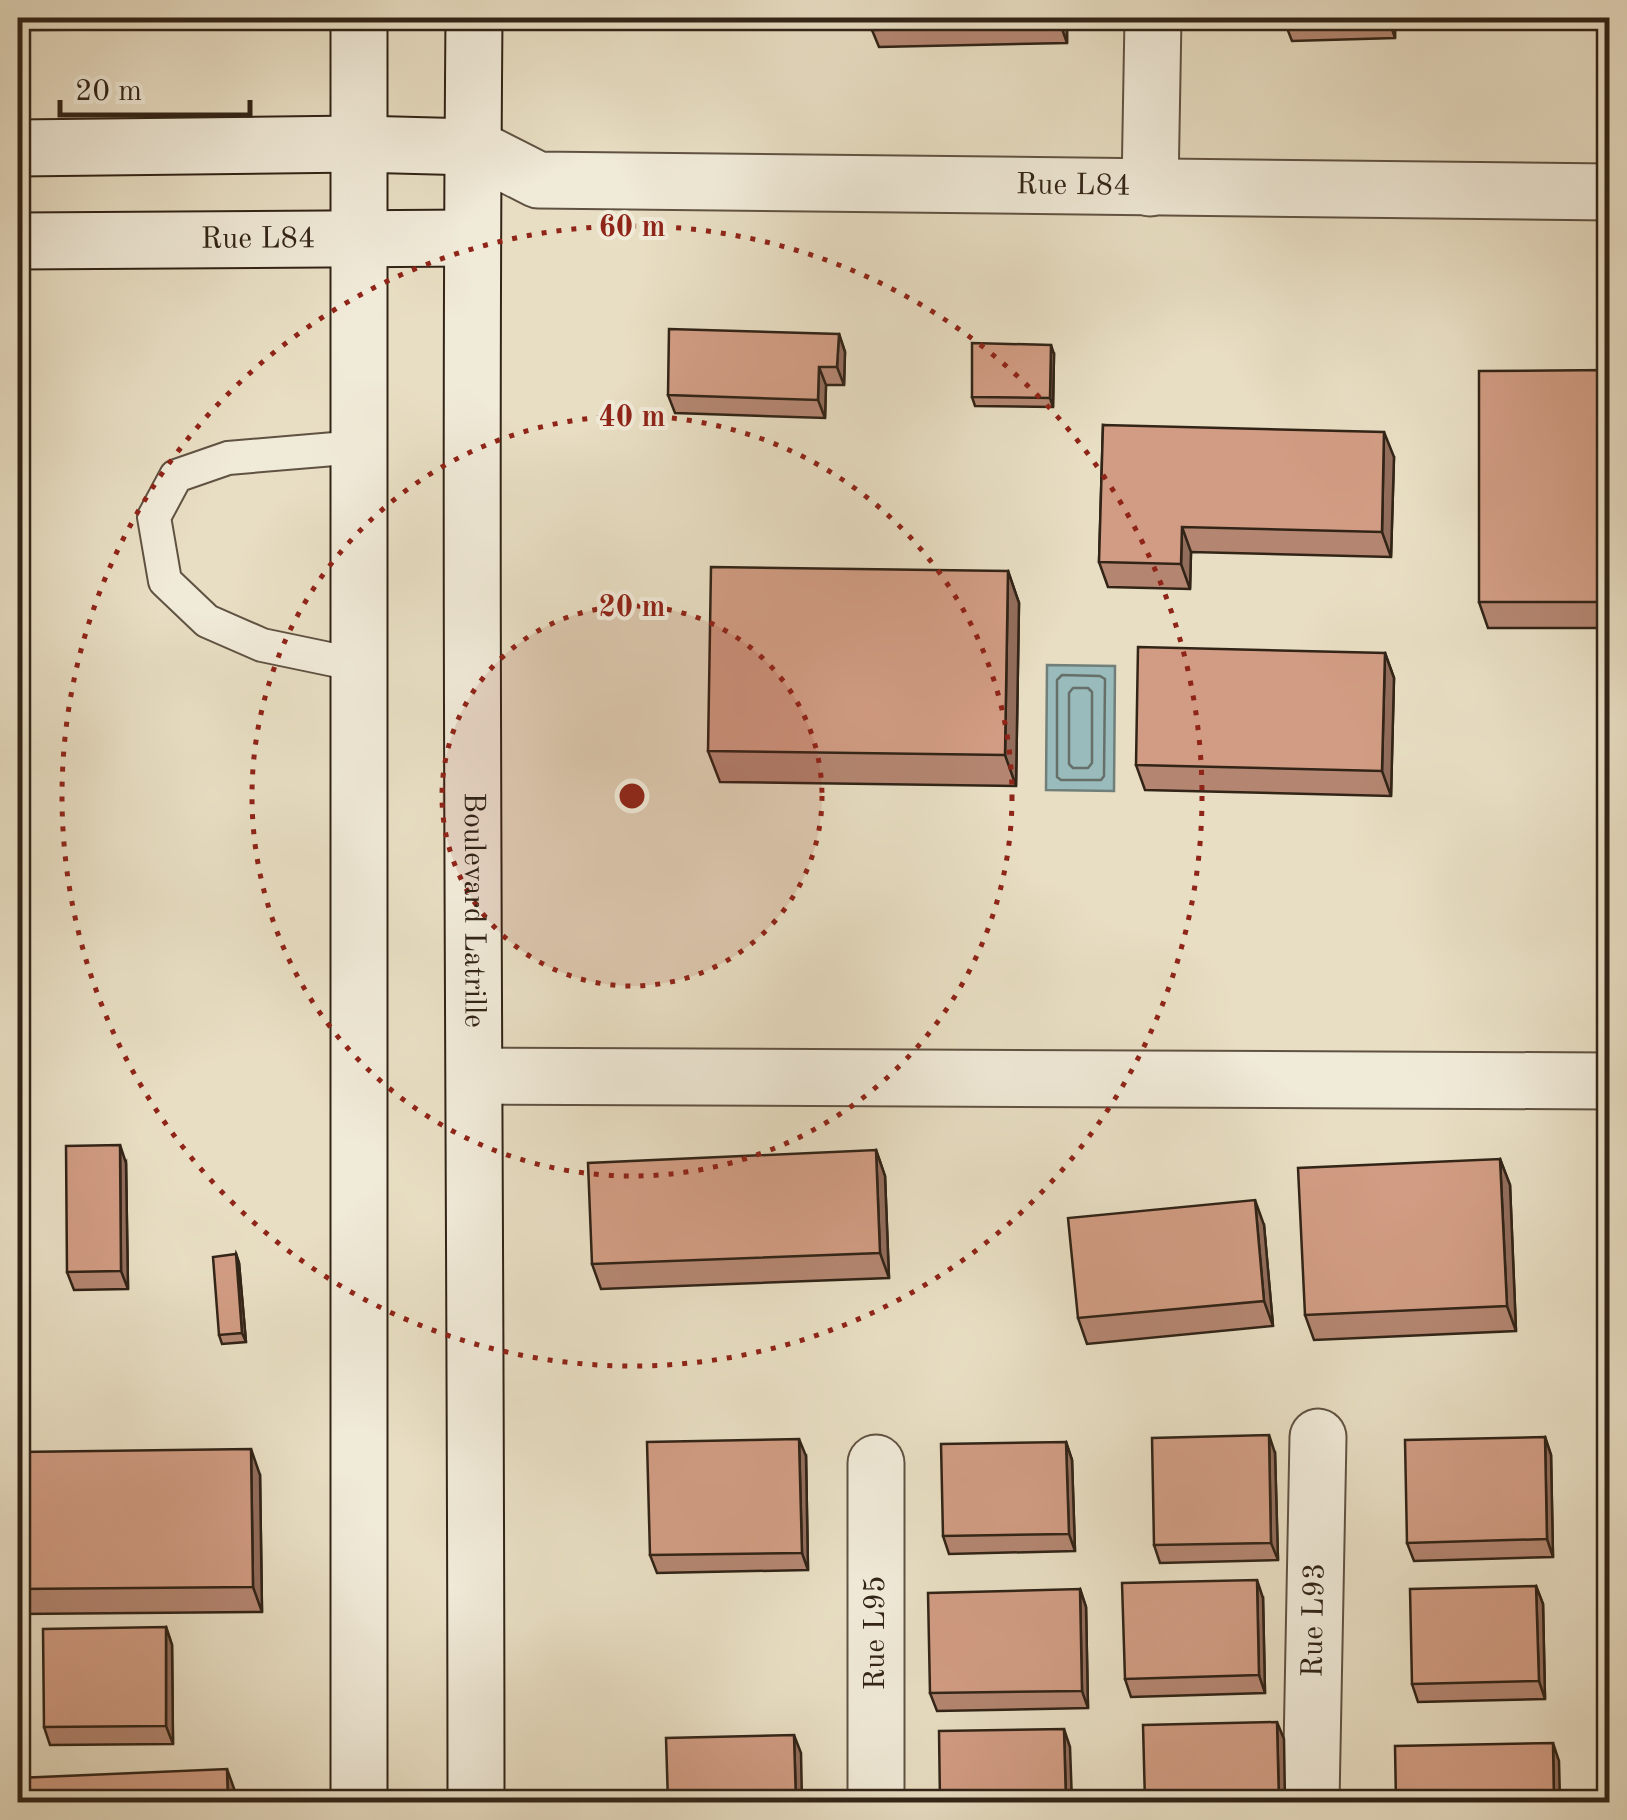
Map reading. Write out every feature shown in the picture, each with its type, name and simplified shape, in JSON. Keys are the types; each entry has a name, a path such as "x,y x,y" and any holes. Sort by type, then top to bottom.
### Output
{"main road":[{"path":"359,1802 360,18"},
{"name":"Boulevard Latrille","path":"474,18 471,238 476,1802"},
{"path":"1150,188 1152,18"},
{"name":"Rue L84","path":"18,148 358,144 473,147 538,180 1610,192"},
{"path":"471,238 538,180"},
{"name":"Rue L84","path":"18,241 471,238"},
{"path":"476,1076 1610,1081"},
{"name":"Rue L93","path":"1311,1802 1318,1437"},
{"name":"Rue L95","path":"876,1462 876,1802"}],"lane":[{"path":"358,447 228,458 176,476 154,517 165,580 207,621 262,645 358,665"}],"water":[{"path":"1047,665 1115,666 1114,791 1046,790"}],"building":[{"path":"872,18 1060,18 1061,26 872,30"},
{"path":"1285,18 1389,18 1389,20 1285,23"},
{"path":"669,329 839,334 837,367 819,367 818,400 668,395"},
{"path":"972,343 1051,345 1050,398 972,397"},
{"path":"1610,370 1610,602 1479,602 1479,371"},
{"path":"1103,425 1384,432 1382,532 1182,527 1181,564 1099,562"},
{"path":"711,567 1008,571 1005,755 708,751"},
{"path":"1138,647 1385,653 1382,771 1136,765"},
{"path":"120,1145 121,1271 67,1272 66,1146"},
{"path":"876,1150 880,1253 592,1264 588,1163"},
{"path":"1500,1159 1507,1306 1305,1315 1298,1168"},
{"path":"1255,1200 1264,1301 1078,1318 1068,1218"},
{"path":"1610,1233 1610,1282 1602,1234"},
{"path":"236,1254 242,1333 219,1335 213,1257"},
{"path":"1269,1435 1271,1543 1154,1545 1152,1438"},
{"path":"1545,1437 1547,1539 1407,1543 1405,1440"},
{"path":"799,1439 802,1553 650,1555 647,1442"},
{"path":"1066,1442 1069,1534 943,1536 941,1444"},
{"path":"251,1449 253,1587 18,1589 18,1452"},
{"path":"1257,1580 1259,1675 1125,1679 1122,1583"},
{"path":"1536,1586 1539,1681 1412,1684 1410,1589"},
{"path":"1080,1589 1082,1691 930,1693 928,1593"},
{"path":"166,1627 166,1726 44,1727 43,1629"},
{"path":"1277,1722 1279,1802 1145,1802 1143,1725"},
{"path":"1064,1729 1066,1802 940,1802 939,1731"},
{"path":"794,1735 796,1802 668,1802 666,1738"},
{"path":"1553,1743 1554,1802 1396,1802 1395,1746"},
{"path":"227,1769 228,1802 18,1802 18,1778"}]}
